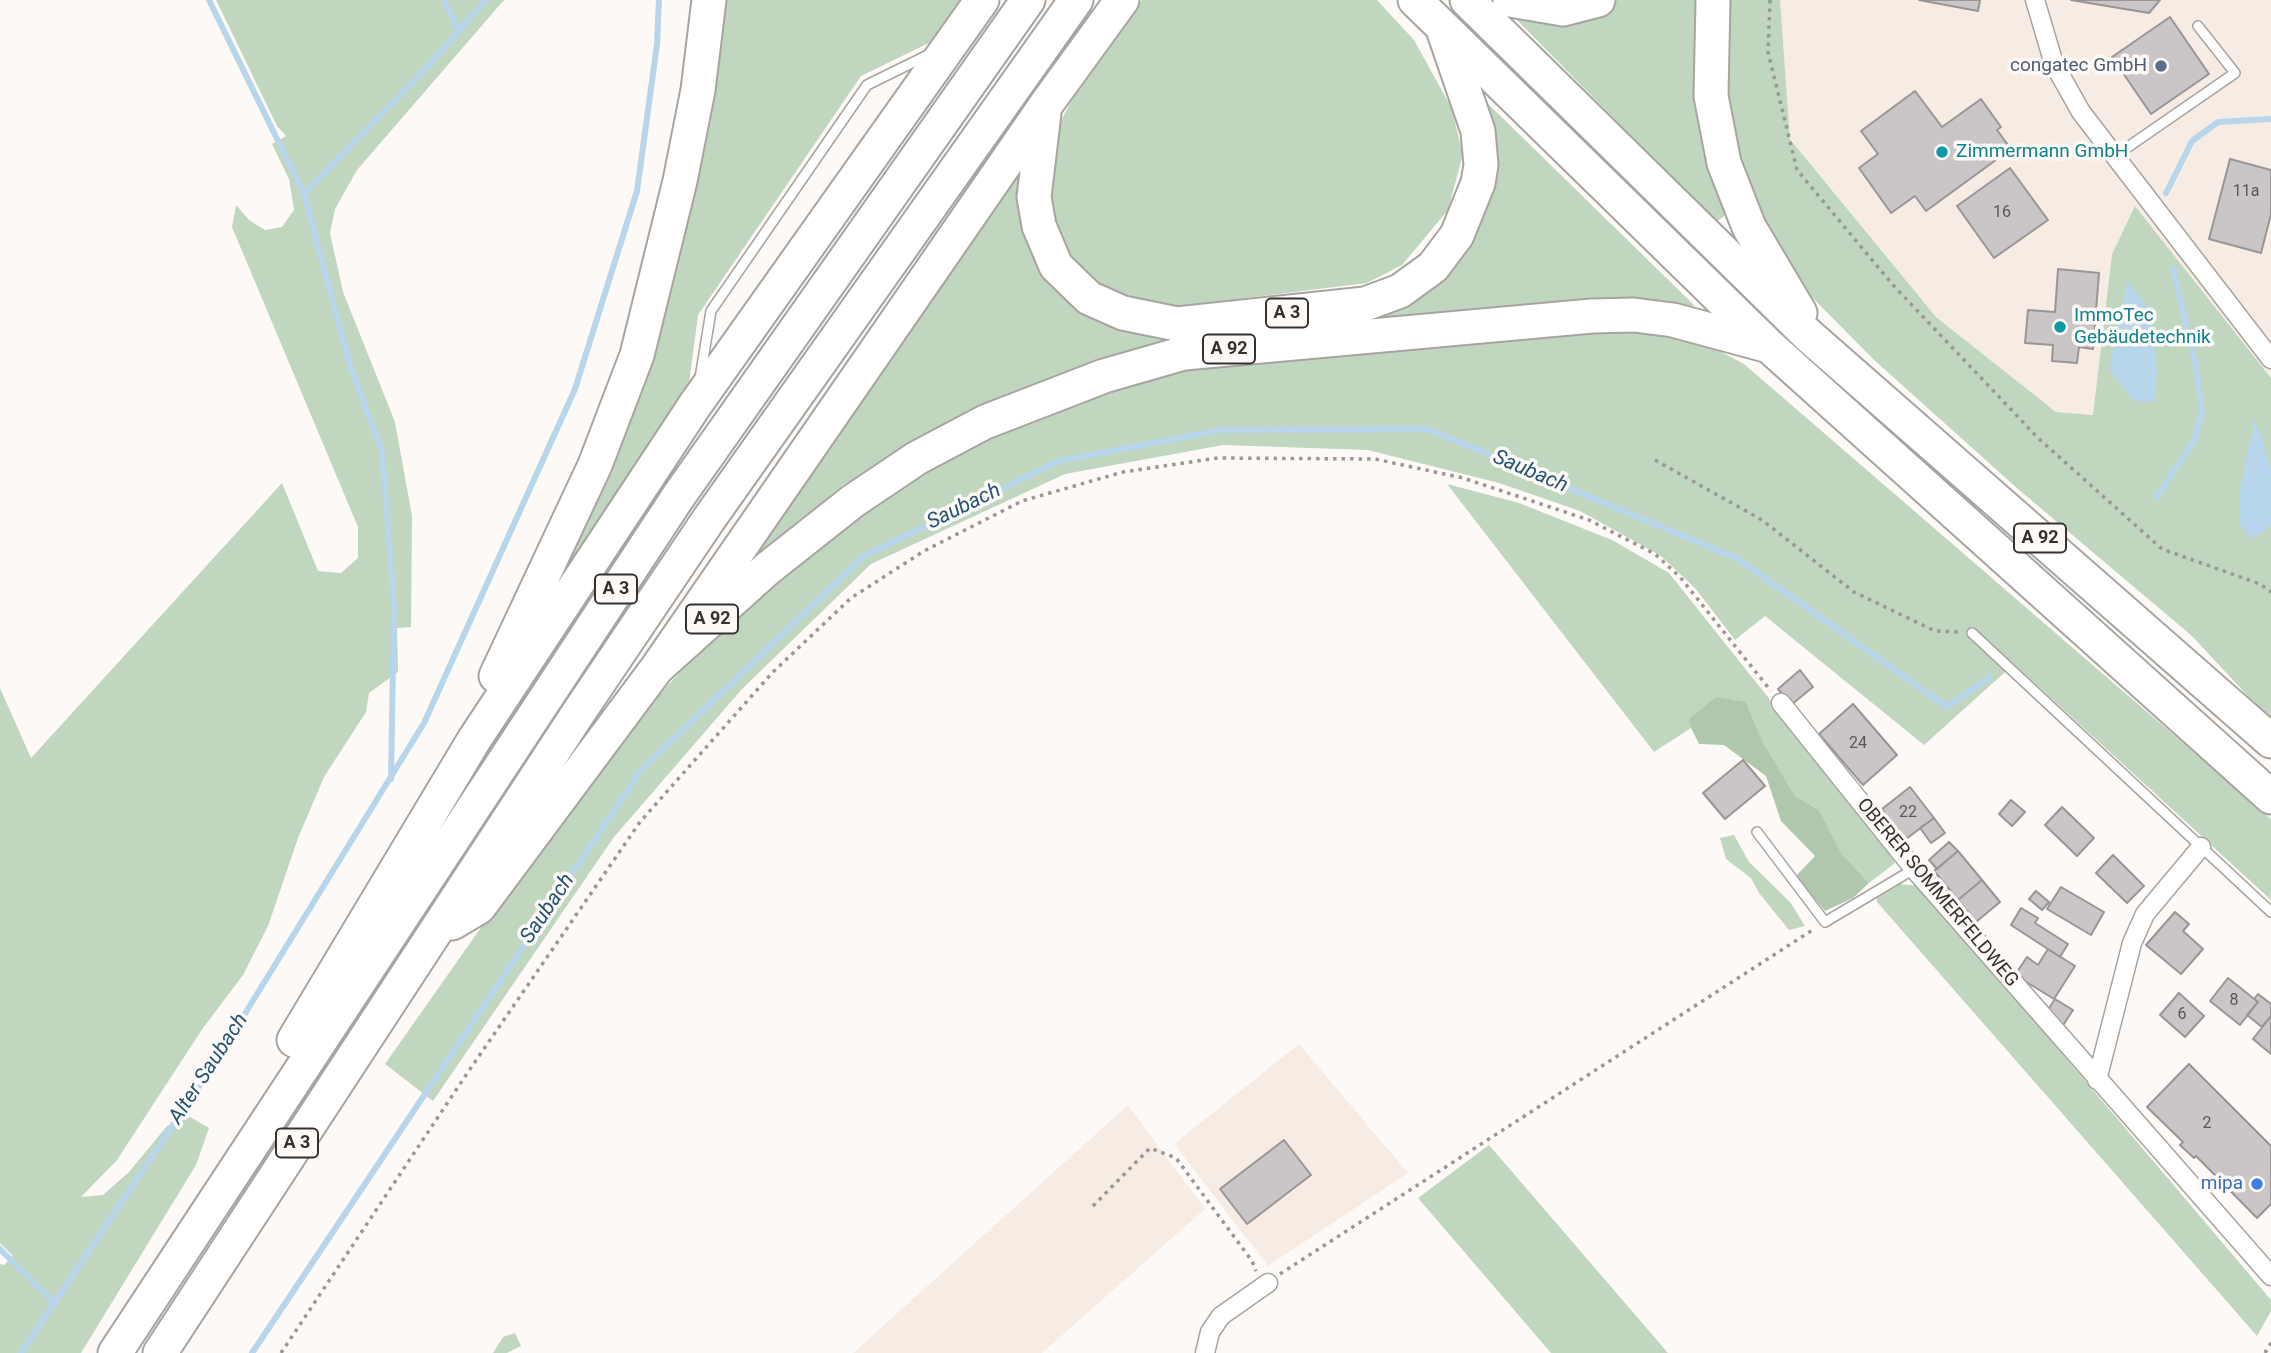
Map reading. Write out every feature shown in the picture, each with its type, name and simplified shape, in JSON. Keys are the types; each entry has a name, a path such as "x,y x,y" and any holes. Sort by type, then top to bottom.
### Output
{"highway":[{"name":"A 3","path":"474,740 481,706 595,465 636,355 680,181 698,90 709,0"},
{"name":"A 3","path":"221,1190 242,1126 474,740 695,405 982,0"},
{"name":"A 3","path":"115,1353 678,497 1028,0"},
{"name":"A 3","path":"160,1353 709,519 1076,0"},
{"name":"A 3","path":"435,933 479,907 657,668 1045,106 1122,0"},
{"name":"A 92","path":"1415,0 1769,346 2271,797"},
{"name":"A 92","path":"1467,0 1808,335 2271,741"},
{"path":"1510,0 1563,9 1598,0"},
{"path":"1713,0 1711,96 1724,163 1749,227 1797,302 1808,335"},
{"name":"A 3","path":"1045,106 1034,197 1039,226 1056,266 1089,298 1123,313 1177,324 1365,304 1400,291 1433,267 1457,235 1478,183 1481,165 1478,131 1444,29"},
{"name":"A 92","path":"657,668 767,569 853,501 917,458 985,422 1104,376 1184,353 1592,316 1634,315 1673,320 1769,346"}],"street":[{"path":"2035,0 2054,64 2081,112 2271,359"},
{"name":"OBERER SOMMERFELDWEG","path":"1781,703 1914,869 2271,1276"},
{"path":"2097,1080 2132,943 2146,914 2200,847"},
{"path":"1205,1353 1210,1332 1221,1316 1268,1283"}],"lane":[{"path":"2115,156 2235,73 2198,26"},
{"path":"695,405 711,311 867,85 950,44"},
{"path":"1972,633 2271,912"},
{"path":"1757,832 1825,922 1914,869"}],"path":[{"path":"1770,0 1768,52 1797,170 1875,265 2038,438 2162,549 2260,584 2271,592"},
{"path":"281,1353 473,1063 640,822 772,673 851,598 924,551 1022,501 1122,472 1219,458 1375,459 1463,478 1589,520 1655,554 1680,577 1781,703"},
{"path":"1655,460 1762,520 1854,592 1935,631 1972,633"},
{"path":"1268,1283 1825,922"},
{"path":"1093,1206 1150,1148 1176,1158 1252,1261 1258,1278 1250,1296"},
{"path":"2265,1353 2271,1343"}],"shaded area":[{"path":"1780,0 2271,0 2271,378 2135,206 2112,254 2093,415 2056,412 1936,317 1790,138"},
{"path":"1299,1044 1408,1173 1268,1266 1174,1144"},
{"path":"1128,1105 1205,1209 1042,1353 853,1353"}],"green space":[{"path":"216,0 504,0 357,170 335,209 330,233 343,292 395,422 412,516 411,627 397,628 398,672 369,693 366,712 324,777 298,838 268,926 243,975 203,1028 117,1160 81,1197 103,1195 129,1172 167,1126 190,1117 209,1128 196,1165 81,1353 0,1353 0,1264 4,1265 13,1256 0,1243 0,688 31,758 282,483 318,571 341,573 358,558 358,527 232,227 236,205 249,220 265,230 282,227 294,210 289,179 272,144 286,136 277,126"},
{"path":"718,0 961,0 933,41 861,76 698,315 688,391 555,585"},
{"path":"1142,0 1377,0 1414,40 1451,107 1463,154 1448,210 1402,265 1367,283 1173,307 1123,299 1078,269 1052,223 1044,182 1050,142 1081,82"},
{"path":"1617,0 1696,0 1694,39 1699,116 1727,214 1716,222 1509,12 1602,7"},
{"path":"1724,0 1780,0 1790,139 1936,317 2056,412 2093,415 2112,254 2135,206 2271,378 2271,721 2192,636 2018,489 1873,359 1800,285 1754,211 1734,159 1722,81"},
{"path":"1478,94 1694,305 1692,309 1659,301 1617,297 1142,353 1052,378 968,413 843,485 744,568 1019,173 1021,202 1102,315 1355,314 1453,250"},
{"path":"1622,327 1693,337 1744,364 2271,819 2271,900 2014,664 1924,745 1765,616 1735,640 1695,588 1661,556 1580,511 1499,483 1368,450 1223,445 1065,474 871,564 742,689 614,837 433,1101 385,1064 563,811 633,722 740,609 794,557 958,449 1087,394 1184,370 1542,331"},
{"path":"1447,484 1519,503 1612,540 1669,573 1881,839 1895,863 1869,883 1842,854 1819,810 1795,796 1763,742 1746,702 1688,719 1699,744 1691,728 1654,752"},
{"path":"1716,697 1746,702 1763,742 1795,796 1819,810 1842,854 1869,883 1853,898 1825,911 1796,876 1815,856 1781,821 1766,776 1724,745 1699,744 1688,720"},
{"path":"1734,835 1749,862 1790,902 1805,926 1789,930 1759,893 1751,878 1726,859 1720,838"},
{"path":"1900,884 1920,886 2271,1300 2271,1311 2257,1336 1877,902 1877,898"},
{"path":"1489,1145 1668,1353 1551,1353 1418,1198"},
{"path":"515,1333 521,1346 507,1353 493,1353 503,1337"}],"water":[{"path":"2127,280 2150,310 2157,373 2154,402 2133,401 2109,369"},
{"path":"2255,417 2271,469 2271,525 2252,540 2240,525 2239,494"}],"building":[{"path":"1919,0 1980,0 1978,11"},
{"path":"2071,0 2160,0 2149,13"},
{"name":"congatec GmbH","path":"2170,17 2209,74 2151,114 2112,57"},
{"name":"Zimmermann GmbH","path":"1915,91 1942,127 1981,99 2001,127 1997,130 2011,149 1926,211 1915,196 1891,213 1859,168 1878,154 1861,131"},
{"path":"2230,159 2271,170 2271,214 2261,253 2209,239"},
{"path":"2010,168 2048,220 1994,258 1957,206"},
{"name":"ImmoTec Gebäudetechnik","path":"2058,269 2099,273 2093,349 2079,347 2077,363 2052,361 2053,345 2025,343 2028,310 2055,312"},
{"path":"1800,670 1813,687 1791,705 1778,689"},
{"path":"1853,704 1897,755 1863,785 1819,734"},
{"path":"1743,760 1765,786 1725,819 1703,793"},
{"path":"1910,787 1934,818 1906,839 1882,809"},
{"path":"2011,800 2025,812 2012,826 1999,814"},
{"path":"2062,807 2094,838 2077,856 2045,825"},
{"path":"1934,818 1945,833 1931,843 1920,828"},
{"path":"1949,842 1958,851 1937,869 1929,860"},
{"path":"1958,851 1982,880 1958,900 1934,871"},
{"path":"2113,855 2144,886 2127,903 2096,873"},
{"path":"1982,880 2000,902 1976,922 1958,900"},
{"path":"2061,887 2104,912 2091,935 2047,909"},
{"path":"2036,891 2049,902 2042,910 2029,899"},
{"path":"2021,908 2038,918 2035,923 2068,944 2060,957 2011,925"},
{"path":"2175,912 2189,924 2183,931 2203,949 2181,974 2146,945"},
{"path":"2048,949 2075,966 2054,999 2015,975 2027,957 2038,965"},
{"path":"2228,978 2258,1002 2240,1025 2210,1001"},
{"path":"2179,993 2204,1016 2185,1037 2160,1015"},
{"path":"2258,994 2271,1004 2271,1016 2262,1027 2247,1015 2258,1002 2254,999"},
{"path":"2055,999 2073,1010 2062,1027 2044,1016"},
{"path":"2271,1016 2271,1054 2253,1039"},
{"path":"2189,1064 2271,1146 2271,1204 2257,1218 2196,1156 2194,1158 2180,1145 2183,1142 2147,1107"},
{"path":"1284,1140 1311,1175 1247,1224 1220,1189"}],"waterway":[{"path":"209,0 304,194 351,369 382,451 394,606 391,779"},
{"path":"444,0 459,31"},
{"path":"304,194 428,66 486,0"},
{"name":"Alter Saubach","path":"21,1353 217,1059 424,723 575,389 637,191 657,44 659,0"},
{"name":"Saubach","path":"2166,193 2192,141 2218,122 2271,119"},
{"name":"Saubach","path":"2156,498 2194,441 2202,412 2196,367 2173,268"},
{"name":"Saubach","path":"252,1353 642,769 864,556 1059,461 1221,430 1428,429 1738,559 1947,707 1990,677"},
{"path":"0,1249 54,1303"}],"place":[{"name":"congatec GmbH","path":"2161,66"},
{"name":"Zimmermann GmbH","path":"1942,152"},
{"name":"ImmoTec Gebäudetechnik","path":"2060,327"},
{"name":"mipa","path":"2257,1184"}]}
